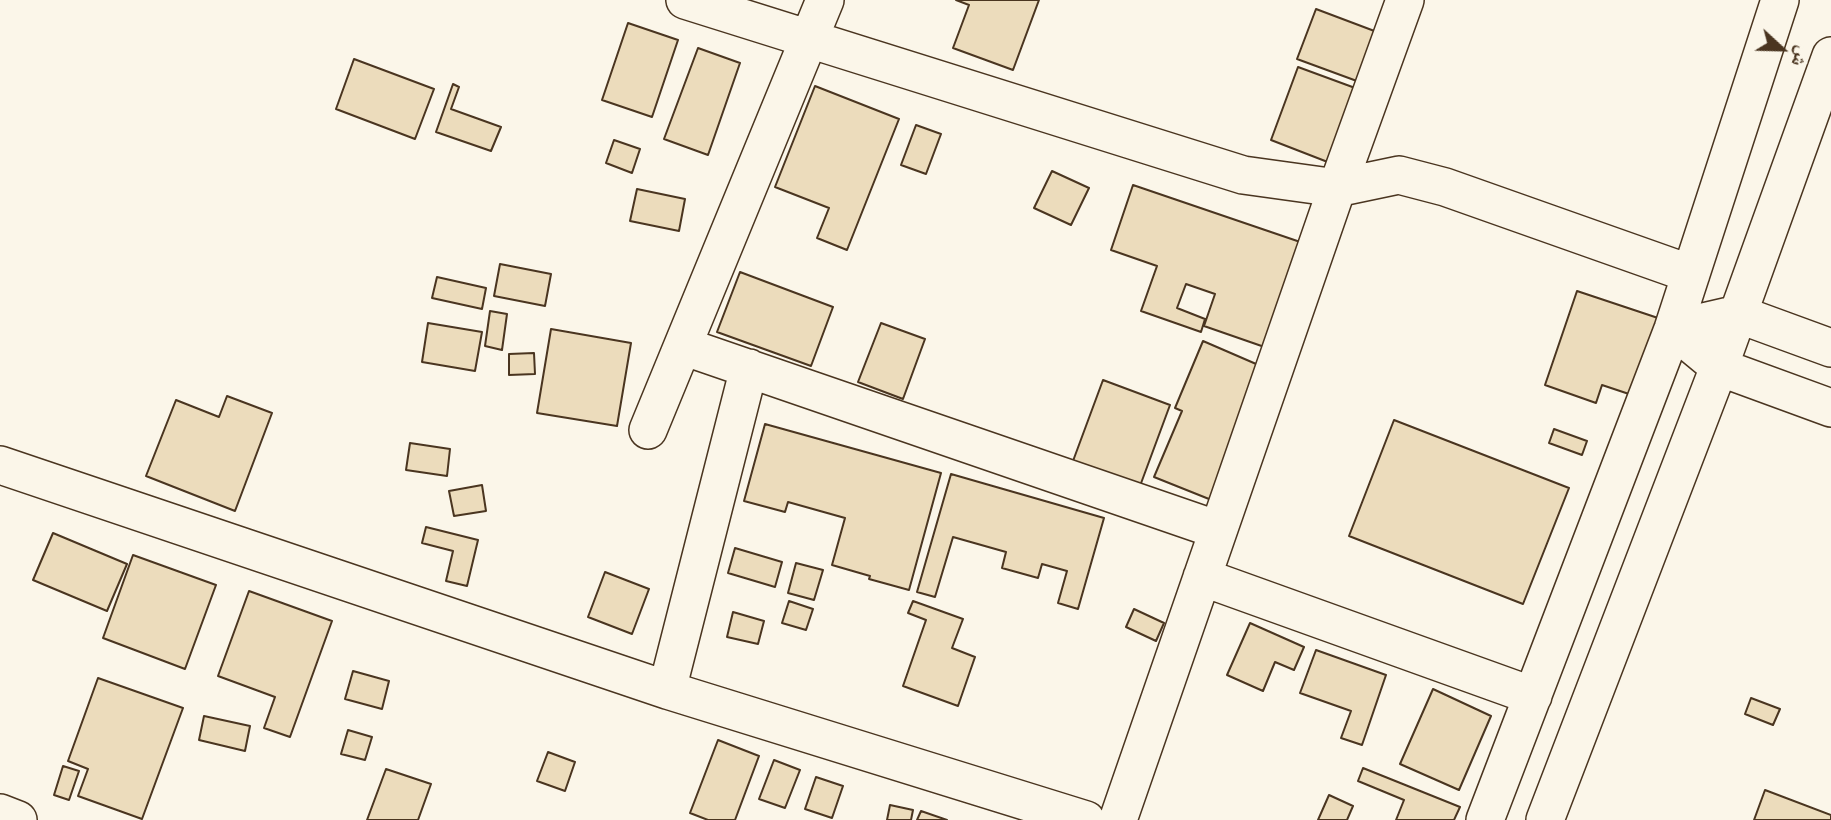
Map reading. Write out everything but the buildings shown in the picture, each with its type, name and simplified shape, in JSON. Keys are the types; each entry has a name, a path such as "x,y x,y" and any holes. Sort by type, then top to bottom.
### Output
{"street":[{"path":"685,0 1243,175 1337,188 1399,175 1445,187 1691,274"},
{"path":"648,430 825,0"},
{"path":"1118,820 1405,0"},
{"path":"1485,820 1673,329 1780,0"},
{"path":"1545,820 1719,367 1831,55"},
{"path":"1673,329 1738,314 1831,348"},
{"path":"1673,329 1719,367 1831,408"},
{"path":"683,346 1219,530"},
{"path":"667,690 748,368"},
{"path":"0,465 667,690 1086,820"},
{"path":"1202,577 1533,696"},
{"path":"0,813 18,820"}]}
